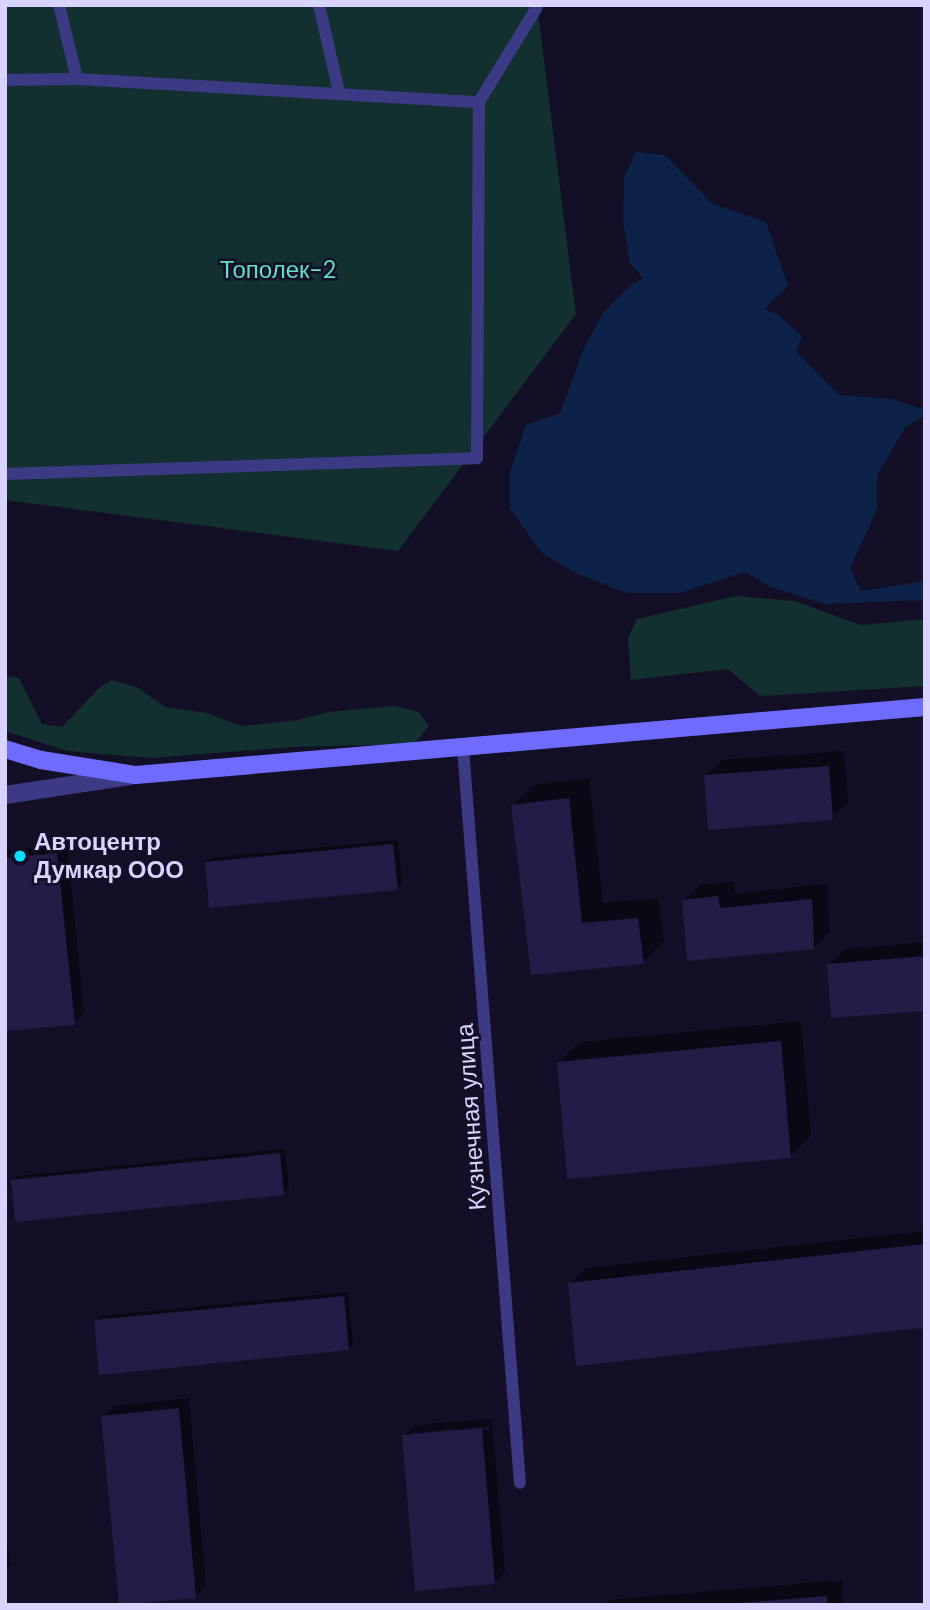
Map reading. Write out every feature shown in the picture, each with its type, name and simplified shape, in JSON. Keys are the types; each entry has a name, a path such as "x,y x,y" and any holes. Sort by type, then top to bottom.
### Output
{"street":[{"path":"5,795 136,775 925,707"},
{"path":"5,749 41,760 136,775"}],"lane":[{"path":"59,5 77,79"},
{"path":"319,5 339,92"},
{"path":"5,474 477,458 479,102 537,7"},
{"path":"5,80 77,79 479,102"},
{"name":"Кузнечная улица","path":"463,748 520,1483"}],"green space":[{"name":"Тополек-2","path":"5,5 537,5 576,314 398,551 5,500"},
{"path":"736,596 794,601 861,625 925,619 925,686 760,696 728,669 631,680 628,638 637,619"},
{"path":"5,676 19,678 42,724 62,727 100,687 112,680 137,687 165,707 207,713 241,726 293,721 328,712 393,706 419,712 429,726 414,744 292,747 151,758 67,751 5,731"}],"water":[{"path":"636,152 665,155 713,204 766,222 788,286 764,309 777,314 802,336 796,352 840,395 891,399 925,410 925,415 905,428 877,475 877,509 850,568 861,591 925,581 925,600 825,604 771,587 745,572 679,593 627,593 580,575 543,554 510,509 510,472 526,425 560,413 584,348 603,313 628,287 643,278 630,263 623,221 624,177"}],"building":[{"path":"829,766 833,820 708,830 704,775"},
{"path":"569,798 582,923 638,918 644,964 531,975 511,805"},
{"path":"393,844 398,890 209,908 205,862"},
{"path":"57,853 75,1025 5,1031 5,858"},
{"path":"718,896 720,908 812,899 814,949 687,961 682,900"},
{"path":"925,956 925,1011 831,1018 827,964"},
{"path":"781,1041 791,1158 567,1179 557,1062"},
{"path":"280,1153 284,1195 15,1222 11,1180"},
{"path":"925,1244 925,1342 922,1328 576,1366 568,1283"},
{"path":"344,1296 349,1350 99,1375 94,1320"},
{"path":"179,1408 196,1598 119,1605 101,1416"},
{"path":"482,1428 495,1584 415,1591 402,1435"},
{"path":"827,1596 827,1605 740,1605 740,1603"}],"place":[{"name":"Автоцентр Думкар ООО","path":"20,856"}]}
